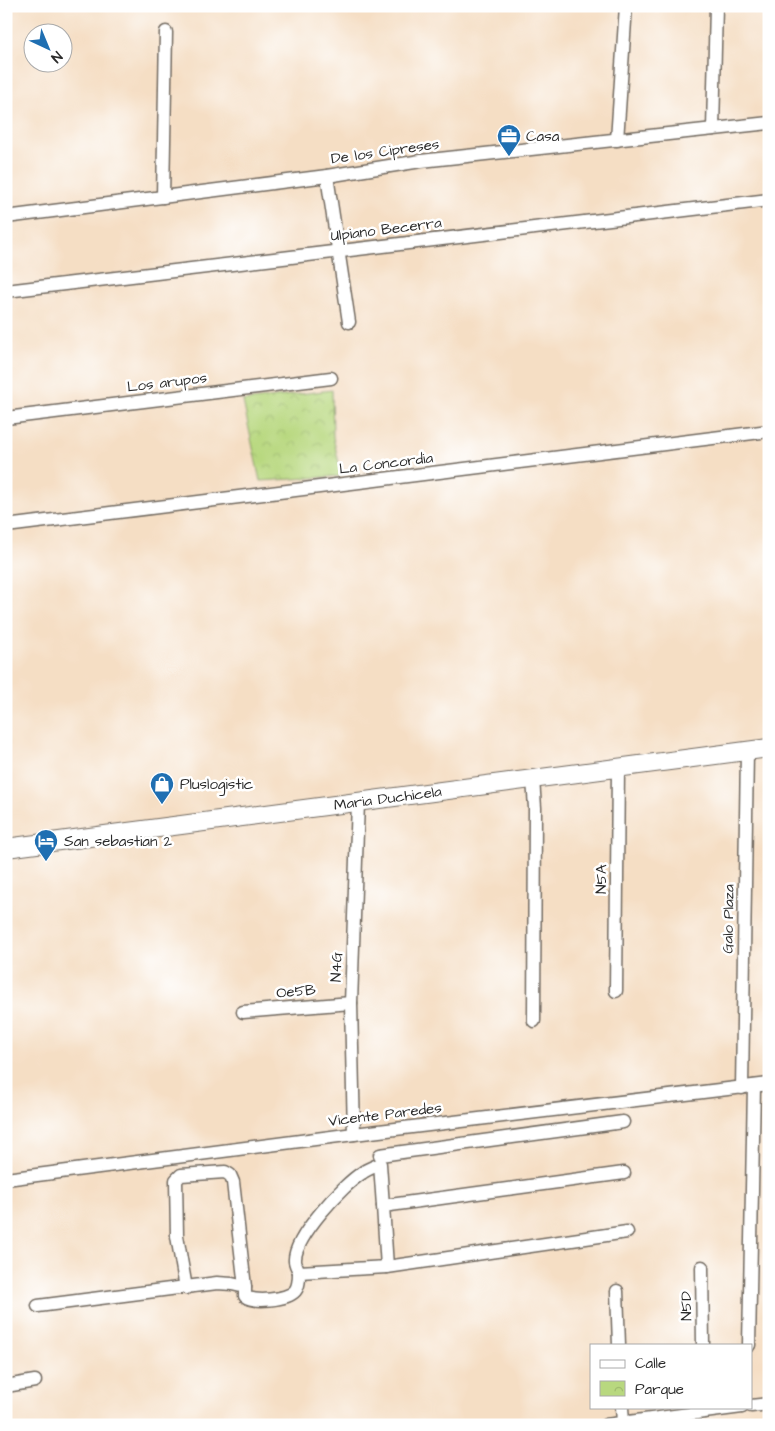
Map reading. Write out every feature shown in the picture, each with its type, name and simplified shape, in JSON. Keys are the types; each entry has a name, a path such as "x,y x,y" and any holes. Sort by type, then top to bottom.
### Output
{"main road":[{"name":"Maria Duchicela","path":"6,848 769,748"}],"street":[{"path":"617,140 626,6"},
{"path":"713,130 716,6"},
{"path":"163,197 166,32"},
{"name":"De los Cipreses","path":"6,217 327,176 421,161 769,124"},
{"path":"327,176 349,322"},
{"name":"Ulpiano Becerra","path":"6,291 769,200"},
{"name":"Los arupos","path":"6,418 331,378"},
{"name":"La Concordia","path":"6,526 769,431"},
{"name":"Galo Plaza","path":"746,750 749,1344"},
{"name":"N5A","path":"616,991 618,768"},
{"path":"533,779 535,808 534,1021"},
{"name":"N4G","path":"354,1134 351,1003 358,802"},
{"name":"Oe5B","path":"242,1012 351,1003"},
{"name":"Vicente Paredes","path":"6,1179 378,1131 769,1084"},
{"path":"186,1288 177,1236 176,1180 181,1175 225,1172 230,1175 233,1182 245,1296 256,1300 289,1296 294,1292 298,1285 299,1272 295,1261 298,1248 309,1226 348,1183 380,1159 623,1122"},
{"path":"378,1131 388,1267"},
{"path":"383,1206 624,1173"},
{"path":"299,1272 388,1267 627,1232"},
{"name":"N5D","path":"702,1267 703,1344"},
{"path":"38,1306 217,1283 245,1287"},
{"path":"617,1291 620,1344"},
{"path":"6,1386 35,1381"},
{"path":"752,1406 769,1404"},
{"path":"622,1408 623,1423"},
{"path":"606,1425 729,1408"}],"green space":[{"path":"332,390 333,437 342,476 260,481 243,401"}],"place":[{"name":"Casa","path":"509,157"},
{"name":"Pluslogistic","path":"162,805"},
{"name":"San sebastian 2","path":"46,862"}]}
